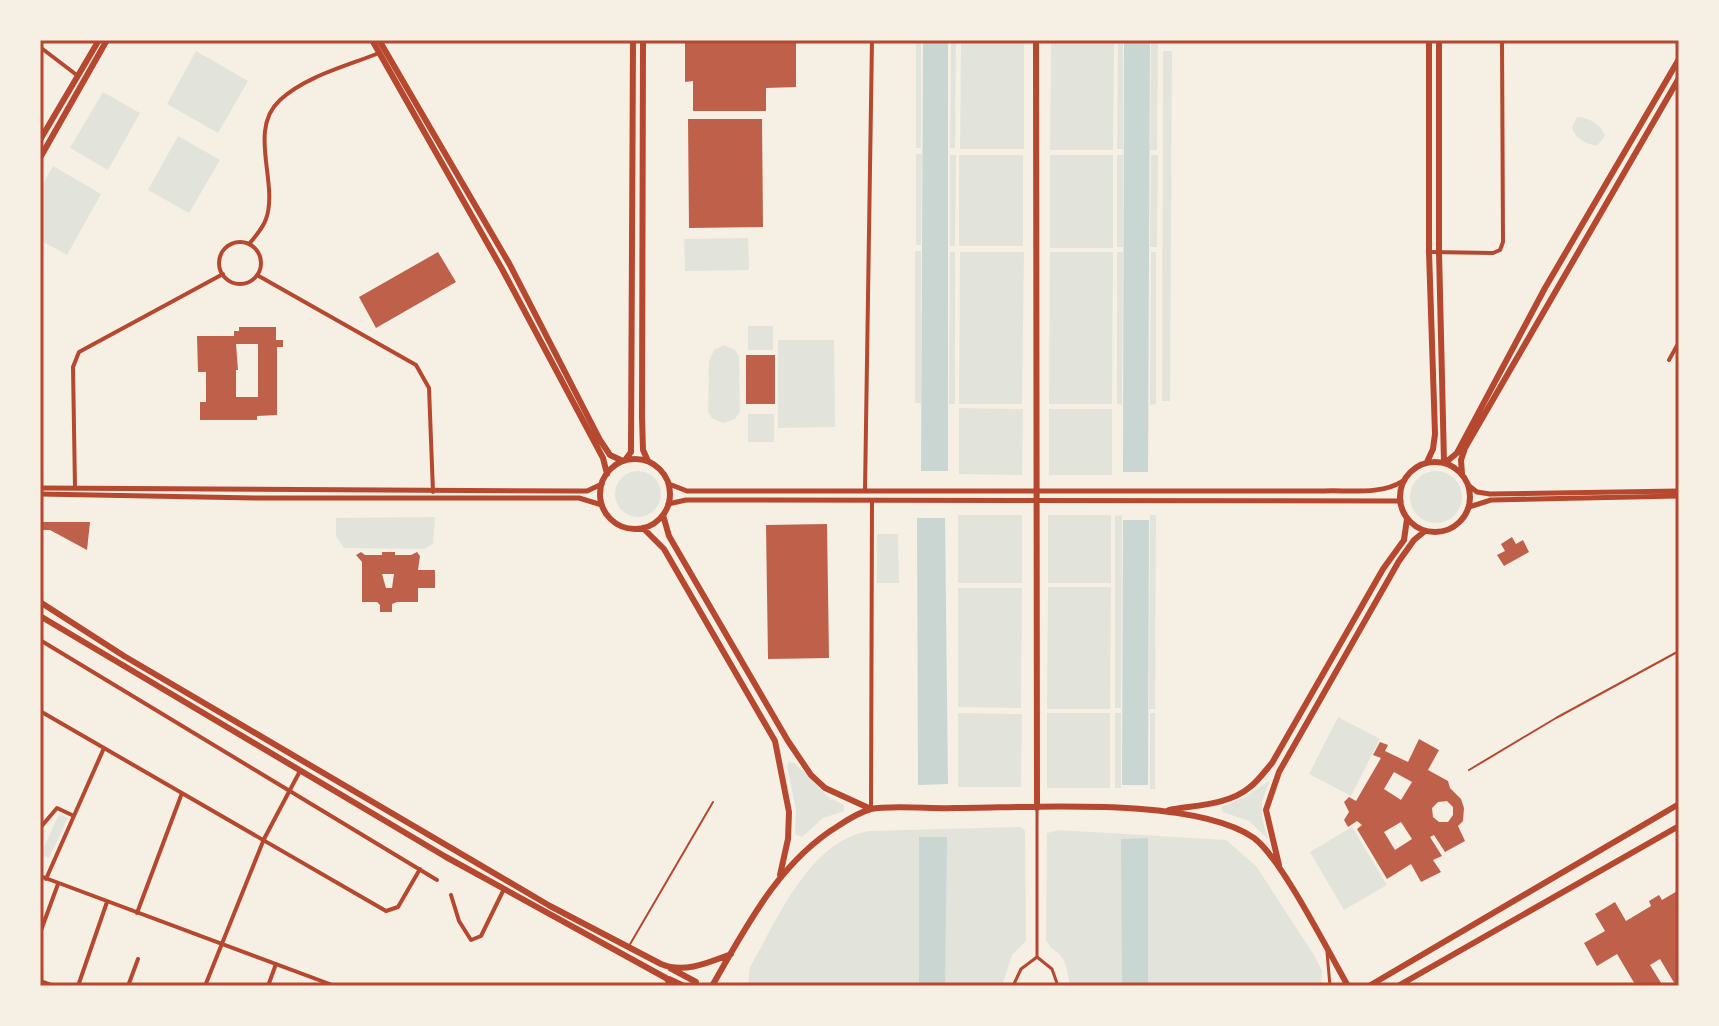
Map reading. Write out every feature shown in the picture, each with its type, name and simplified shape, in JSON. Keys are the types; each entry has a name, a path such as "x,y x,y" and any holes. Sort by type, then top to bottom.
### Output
{"main road":[{"path":"40,140 99,40"},
{"path":"40,158 107,40"},
{"path":"372,40 502,269 603,458 607,474"},
{"path":"379,40 510,265 600,440 610,455 624,461 648,461 657,466 669,484 668,504 663,515 643,528 623,527 607,514 602,504 602,484 607,474 624,461 631,452 633,40"},
{"path":"643,40 642,417 643,450 648,461"},
{"path":"1036,40 1037,808"},
{"path":"1427,462 1435,434 1429,252 1429,40"},
{"path":"1439,40 1439,252 1444,462"},
{"path":"663,515 669,536 793,749 811,775 825,788 871,809 1166,810 1216,803 1233,797 1249,789 1272,763 1383,569 1404,540 1407,519 1401,501 1403,481 1416,466 1427,462 1444,462 1453,459 1457,453 1545,288 1679,59"},
{"path":"1407,519 1425,531 1439,532 1449,530 1464,516 1469,507 1468,485 1462,474 1461,460 1465,448 1679,78"},
{"path":"1444,462 1462,474"},
{"path":"643,528 664,549 775,741 789,812 788,839 780,875"},
{"path":"1282,872 1266,810 1279,772 1399,561 1414,540 1425,531"},
{"path":"40,602 136,663 550,906 704,986"},
{"path":"40,616 504,889 684,986"},
{"path":"778,756 793,749"},
{"path":"1369,986 1679,804"},
{"path":"712,986 780,875 814,842 871,809"},
{"path":"1166,810 1229,824 1256,840 1282,872 1348,986"},
{"path":"1398,986 1679,826"},
{"path":"670,968 702,966 731,954"},
{"path":"666,978 672,986"}],"street":[{"path":"865,490 872,40"},
{"path":"1429,252 1493,253 1500,250 1503,242 1502,40"},
{"path":"40,47 78,76"},
{"path":"249,244 263,226 268,209 265,130 270,112 296,87 379,53"},
{"path":"236,242 249,244 258,252 261,259 257,275 244,284 236,283 223,274 220,267 223,251 236,242"},
{"path":"75,488 75,357 85,348 223,274"},
{"path":"257,275 416,365 429,388 433,492"},
{"path":"1669,360 1679,342"},
{"path":"669,484 687,491 1360,490 1394,487 1403,481"},
{"path":"40,491 75,488 587,491 602,484"},
{"path":"1468,485 1477,492 1490,494 1679,493"},
{"path":"40,491 255,498 579,498 602,504"},
{"path":"1469,507 1491,500 1679,493"},
{"path":"668,504 686,500 1401,501"},
{"path":"871,809 872,500"},
{"path":"40,640 437,880"},
{"path":"40,711 386,911 398,907 420,869"},
{"path":"46,879 104,748"},
{"path":"205,986 264,839 300,771"},
{"path":"137,913 182,793"},
{"path":"40,828 57,808 74,816"},
{"path":"1037,808 1037,957"},
{"path":"40,876 335,986"},
{"path":"40,933 58,884"},
{"path":"451,895 459,921 471,940 481,936 504,889"},
{"path":"78,986 107,902"},
{"path":"1326,948 1330,986"},
{"path":"1013,986 1021,969 1037,957"},
{"path":"1037,957 1052,969 1058,986"},
{"path":"128,986 138,959"},
{"path":"268,986 276,964"},
{"path":"40,981 54,986"}],"lane":[{"path":"1469,770 1679,651"},
{"path":"628,946 713,802"}],"shaded area":[{"path":"916,40 921,40 921,148 916,148"},
{"path":"923,40 948,40 948,471 921,471"},
{"path":"951,40 956,40 955,148 950,148"},
{"path":"961,40 1024,40 1024,149 960,149"},
{"path":"1051,40 1114,40 1113,150 1050,150"},
{"path":"1118,40 1123,40 1123,149 1117,149"},
{"path":"1124,40 1150,40 1148,472 1123,472"},
{"path":"1151,40 1158,40 1157,150 1150,150"},
{"path":"196,51 248,81 218,133 167,104"},
{"path":"1163,51 1172,51 1170,401 1162,401"},
{"path":"103,92 140,113 108,170 70,148"},
{"path":"1577,117 1591,120 1601,128 1605,136 1597,146 1575,134 1572,127"},
{"path":"178,136 220,160 189,213 148,190"},
{"path":"916,154 922,154 921,245 916,245"},
{"path":"950,155 956,155 955,246 950,246"},
{"path":"959,155 1023,155 1023,246 959,246"},
{"path":"1050,155 1113,155 1113,248 1050,248"},
{"path":"1117,155 1123,155 1123,247 1117,247"},
{"path":"1151,155 1158,155 1157,247 1150,247"},
{"path":"53,166 101,194 67,255 40,240 40,189"},
{"path":"748,238 749,270 685,271 684,239"},
{"path":"915,251 921,251 921,403 915,403"},
{"path":"950,252 955,252 955,404 949,404"},
{"path":"960,252 1024,252 1022,404 959,404"},
{"path":"1050,252 1113,252 1112,404 1049,404"},
{"path":"1117,252 1123,252 1122,405 1117,404"},
{"path":"1151,252 1156,252 1156,404 1150,405"},
{"path":"748,326 773,326 773,350 748,350"},
{"path":"778,340 834,340 835,427 778,428"},
{"path":"724,345 735,350 739,357 740,412 735,419 723,423 712,418 708,412 709,361 714,350"},
{"path":"959,408 1023,409 1022,475 959,474"},
{"path":"1049,409 1112,409 1112,475 1049,475"},
{"path":"748,414 774,414 774,442 748,442"},
{"path":"638,471 654,478 661,494 654,510 638,517 622,510 615,494 622,478"},
{"path":"1436,471 1454,479 1462,497 1454,515 1436,523 1418,515 1410,497 1418,479"},
{"path":"958,515 1022,515 1022,583 958,583"},
{"path":"1048,515 1111,515 1111,583 1048,583"},
{"path":"1122,515 1121,708 1115,708 1115,516"},
{"path":"1150,515 1156,515 1155,709 1149,709"},
{"path":"435,517 433,544 424,549 344,548 336,536 336,518"},
{"path":"917,518 945,518 948,784 918,785"},
{"path":"1123,520 1149,520 1148,785 1122,785"},
{"path":"877,534 898,534 899,583 877,583"},
{"path":"1048,587 1111,587 1110,709 1047,709"},
{"path":"958,588 1022,588 1021,708 958,707"},
{"path":"958,713 1022,714 1021,787 958,787"},
{"path":"1047,713 1110,713 1110,788 1047,788"},
{"path":"1115,713 1121,713 1121,788 1115,788"},
{"path":"1150,713 1155,713 1155,789 1150,789"},
{"path":"1338,717 1380,739 1351,796 1309,774"},
{"path":"789,762 795,763 827,796 844,805 844,811 823,818 802,837 795,834 796,810 787,766"},
{"path":"1270,780 1262,802 1262,818 1268,839 1249,821 1223,812 1221,807 1247,796"},
{"path":"59,814 68,818 49,858 41,854"},
{"path":"1021,827 1025,831 1026,941 1012,955 1002,986 749,986 750,967 798,885 829,850 848,838 869,831"},
{"path":"1352,827 1387,885 1344,910 1310,852"},
{"path":"1059,830 1226,840 1256,866 1314,955 1322,971 1321,986 1070,986 1064,961 1046,940 1047,833"},
{"path":"919,837 947,837 945,986 919,986"},
{"path":"1148,838 1148,986 1122,986 1121,839"}],"building":[{"path":"685,40 796,40 796,87 766,88 766,111 693,111 693,81 685,82"},
{"path":"688,119 762,119 763,227 689,228"},
{"path":"438,252 456,282 376,328 359,297"},
{"path":"239,327 276,327 276,340 283,340 283,347 277,347 277,415 257,416 257,420 200,420 200,402 206,402 206,372 198,372 197,336 234,336 234,331 239,331","holes":["236,344 258,344 258,397 236,397"]},
{"path":"746,355 775,355 775,404 746,404"},
{"path":"40,522 90,522 87,550 50,530 40,530"},
{"path":"827,524 829,658 768,659 766,525"},
{"path":"1512,537 1516,544 1523,540 1529,552 1504,566 1497,555 1505,551 1501,544"},
{"path":"361,552 365,555 395,552 395,555 411,555 417,552 420,556 418,570 435,570 435,588 418,588 418,602 397,602 392,604 392,612 380,612 377,602 362,602 362,562 356,555","holes":["382,574 394,574 392,588 386,588"]},
{"path":"1419,739 1439,750 1428,770 1448,781 1464,808 1463,821 1458,826 1465,841 1445,852 1434,835 1430,837 1442,856 1433,860 1441,872 1421,882 1411,864 1387,879 1357,829 1362,825 1357,821 1348,827 1344,820 1349,812 1344,802 1349,797 1356,801 1381,758 1373,755 1380,742 1388,745 1385,751 1408,762","holes":["1394,772 1412,782 1401,800 1384,789","1447,801 1453,807 1453,815 1448,822 1439,822 1433,817 1432,808 1438,802","1401,822 1412,839 1395,850 1384,832"]},
{"path":"1679,890 1679,986 1676,986 1660,959 1650,965 1663,986 1636,986 1617,954 1597,966 1584,943 1605,931 1595,914 1615,902 1626,921 1651,906 1649,901 1659,895 1662,900"}]}
